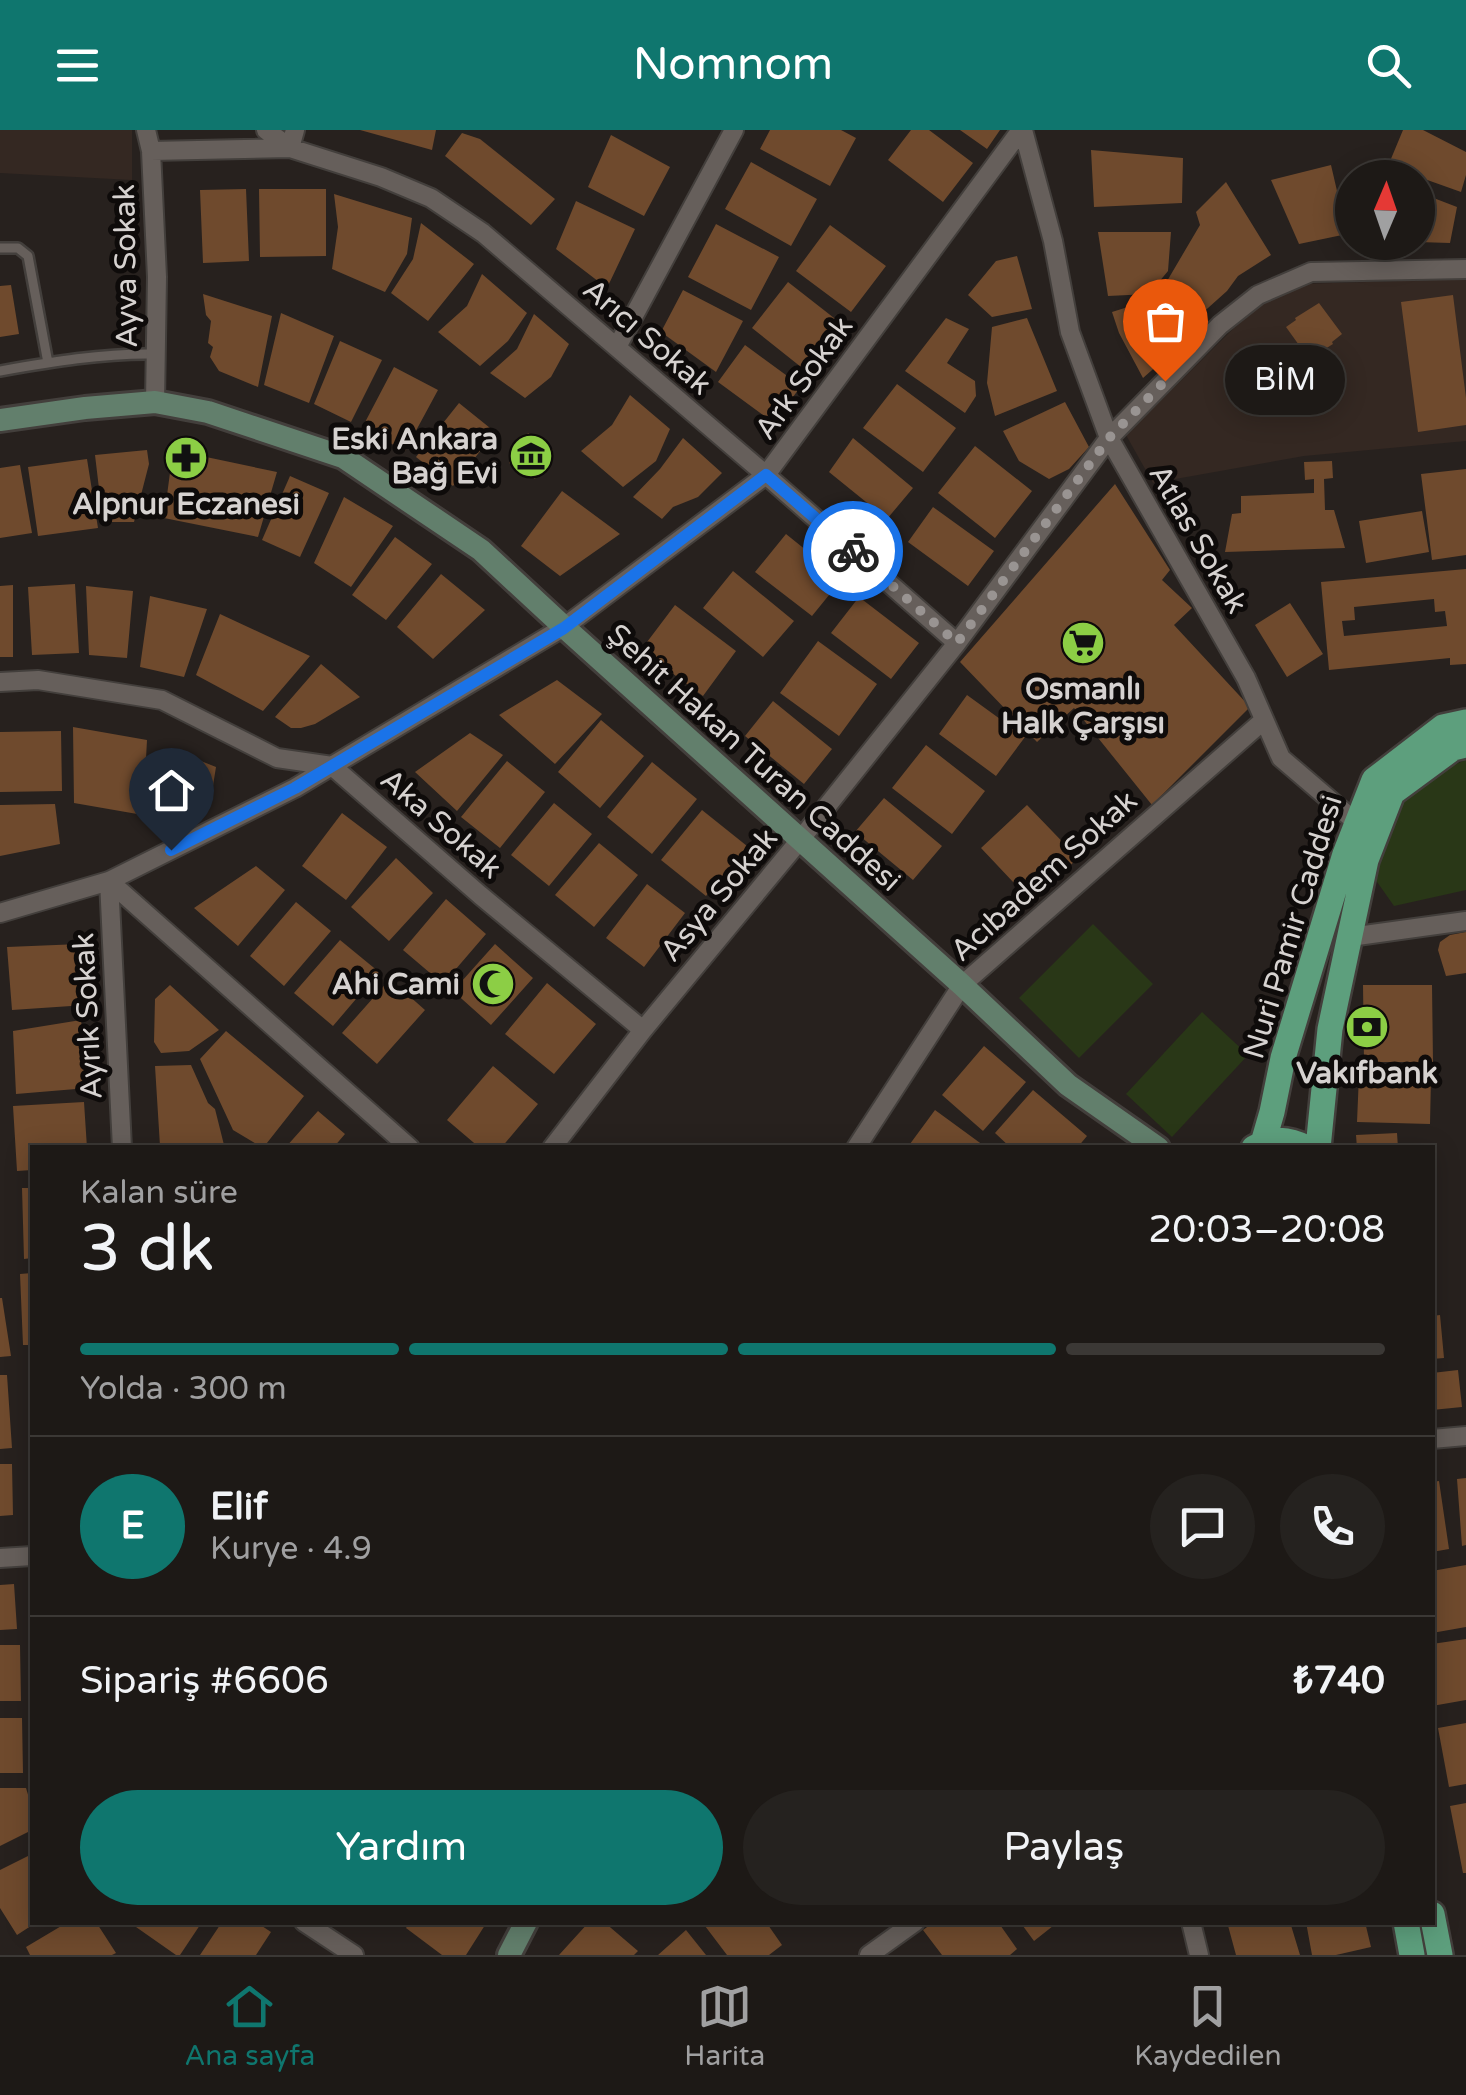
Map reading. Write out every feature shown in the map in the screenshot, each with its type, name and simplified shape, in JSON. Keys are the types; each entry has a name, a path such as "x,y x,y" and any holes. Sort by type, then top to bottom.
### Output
{"main road":[{"name":"Şehit Hakan Turan Caddesi","path":"0,420 155,402 208,412 343,457 482,550 1068,1085 1154,1145"},
{"name":"Nuri Pamir Caddesi","path":"1258,1145 1272,1112 1282,1058 1345,854 1374,780 1443,727 1466,722"},
{"name":"Nuri Pamir Caddesi","path":"1318,1145 1330,1029 1366,860 1392,793 1452,748 1466,745"},
{"path":"1258,1145 1277,1140 1301,1145"},
{"path":"508,1955 524,1925"},
{"path":"1407,1925 1412,1955"},
{"path":"1434,1925 1440,1955"}],"street":[{"name":"Ayva Sokak","path":"146,130 151,151 157,277 155,402"},
{"name":"Arıcı Sokak","path":"266,130 431,198 483,233 957,643"},
{"path":"616,347 734,130"},
{"name":"Atlas Sokak","path":"1022,130 1052,240 1070,332 1109,438 1246,678 1282,758 1357,824"},
{"name":"Ark Sokak","path":"0,913 109,881 295,788 564,628 766,475 1022,130"},
{"path":"151,151 292,139"},
{"name":"Asya Sokak","path":"554,1145 957,643 1109,438 1220,325 1258,296 1311,272 1466,269"},
{"path":"0,682 38,680 162,700 276,758 332,766"},
{"name":"Acıbadem Sokak","path":"858,1145 962,985 1264,720"},
{"name":"Aka Sokak","path":"332,766 644,1030"},
{"path":"109,881 407,1145"},
{"name":"Ayrık Sokak","path":"109,881 122,1145"},
{"path":"1350,937 1466,921"},
{"path":"1435,1439 1466,1436"},
{"path":"0,1558 30,1556"},
{"path":"309,1925 354,1955"},
{"path":"869,1955 911,1925"},
{"path":"1192,1925 1199,1955"}],"lane":[{"path":"0,248 18,248 28,256 48,363"},
{"path":"0,371 126,354 156,354"}],"shaded area":[{"path":"0,130 132,130 132,180 0,173"},
{"path":"1466,279 1466,441 1304,456 1153,483 1126,435 1234,328 1260,306 1300,284"}],"green space":[{"path":"1466,760 1466,890 1394,906 1375,879 1389,826 1415,791"},
{"path":"1093,924 1153,984 1079,1058 1019,998"},
{"path":"1202,1012 1248,1055 1172,1137 1126,1094"}],"building":[{"path":"360,130 436,130 432,150"},
{"path":"770,130 841,130 856,138 830,186 760,149"},
{"path":"911,130 929,130 973,163 943,202 888,160"},
{"path":"960,130 1000,130 987,149"},
{"path":"1403,130 1423,130 1466,152 1461,192 1435,183 1435,160 1390,160"},
{"path":"462,133 480,139 555,199 531,225 445,156"},
{"path":"611,135 670,167 644,216 588,187"},
{"path":"1091,150 1183,158 1182,203 1094,207"},
{"path":"751,162 817,199 791,246 725,209"},
{"path":"1331,165 1335,182 1335,236 1299,244 1271,180"},
{"path":"1226,182 1271,255 1238,276 1189,325 1160,293 1200,225 1196,212"},
{"path":"246,189 249,261 203,263 200,190"},
{"path":"259,189 326,189 326,256 260,257"},
{"path":"334,194 412,218 407,254 385,292 332,269 338,227"},
{"path":"1435,199 1457,207 1450,243 1435,243"},
{"path":"576,201 635,229 607,288 556,249"},
{"path":"421,223 474,264 428,321 391,293 413,259"},
{"path":"716,224 779,257 751,310 688,277"},
{"path":"830,225 886,266 851,312 796,271"},
{"path":"1098,232 1171,232 1168,271 1149,294 1108,296"},
{"path":"1017,256 1032,309 992,317 968,295 996,261"},
{"path":"482,274 527,313 508,341 480,366 438,332 467,306"},
{"path":"788,282 843,325 806,371 752,328"},
{"path":"11,285 19,334 0,337 0,286"},
{"path":"683,290 743,321 716,372 661,332"},
{"path":"203,294 272,316 258,387 219,371 210,357 211,321 206,315"},
{"path":"1453,295 1466,425 1418,432 1401,302"},
{"path":"1150,300 1185,341 1143,378 1112,312"},
{"path":"1319,303 1342,334 1309,359 1286,327"},
{"path":"281,313 334,336 309,403 264,385"},
{"path":"534,314 569,344 551,377 525,398 490,373 517,349"},
{"path":"946,318 969,329 947,363 975,381 976,396 965,413 905,371"},
{"path":"1027,318 1057,391 995,416 987,383 992,327"},
{"path":"340,341 382,360 351,422 314,404"},
{"path":"745,345 801,386 774,423 718,382"},
{"path":"394,367 438,390 405,451 362,428"},
{"path":"897,384 956,428 923,472 863,428"},
{"path":"630,395 670,429 656,461 623,487 581,451 612,425"},
{"path":"1065,402 1089,447 1069,469 1049,479 1019,461 1003,431"},
{"path":"459,403 495,432 453,486 416,457"},
{"name":"Eski Ankara Bağ Evi","path":"528,433 553,450 535,479 509,463"},
{"path":"683,438 722,473 698,497 673,507 662,519 633,497"},
{"path":"853,438 913,488 887,519 829,472"},
{"path":"975,446 1032,491 995,538 938,493"},
{"path":"147,450 149,464 134,522 103,522 95,455"},
{"path":"173,450 277,472 258,537 164,518"},
{"path":"87,459 98,528 38,536 28,467"},
{"path":"1332,461 1333,478 1324,479 1325,510 1334,510 1345,548 1225,552 1232,514 1241,513 1241,496 1314,493 1314,479 1305,480 1304,462"},
{"path":"20,465 32,533 0,538 0,468"},
{"path":"1466,469 1466,555 1432,560 1421,474"},
{"path":"290,476 329,493 300,557 262,540"},
{"name":"Osmanlı Halk Çarşısı","path":"1115,484 1170,570 1162,580 1192,608 1174,625 1250,707 1152,805 1074,708 1037,742 960,662"},
{"path":"562,491 620,534 560,576 521,546"},
{"path":"344,497 393,526 351,587 314,563"},
{"path":"933,507 994,551 968,586 908,542"},
{"path":"1422,511 1429,552 1366,563 1359,521"},
{"path":"786,534 842,579 812,616 755,572"},
{"path":"395,537 432,564 386,620 352,595"},
{"path":"1466,569 1466,664 1450,665 1450,658 1329,670 1321,582","holes":["1434,599 1435,612 1445,611 1447,626 1344,636 1342,621 1355,620 1354,607"]},
{"path":"733,571 794,621 763,657 703,608"},
{"path":"441,574 485,610 433,659 397,627"},
{"path":"75,584 79,653 32,655 28,587"},
{"path":"13,585 13,657 0,657 0,586"},
{"path":"86,586 133,591 127,658 89,655"},
{"path":"150,596 207,609 184,677 140,667"},
{"path":"859,597 919,643 891,679 831,633"},
{"path":"1290,603 1323,654 1287,677 1255,625"},
{"path":"675,605 736,651 703,696 641,650"},
{"path":"220,614 310,656 263,711 196,675"},
{"path":"818,641 877,684 839,736 780,693"},
{"path":"321,664 360,697 315,724 291,728 275,717"},
{"path":"557,680 602,714 555,764 499,715"},
{"path":"967,695 1025,737 996,776 939,734"},
{"path":"773,701 832,749 804,784 745,736"},
{"path":"601,720 644,756 600,808 558,772"},
{"path":"73,727 147,740 143,815 74,803"},
{"path":"61,731 62,791 0,792 0,732"},
{"path":"470,733 503,755 457,811 415,772"},
{"path":"926,745 985,791 952,834 892,788"},
{"path":"155,752 181,753 216,767 212,792 172,808 149,809"},
{"path":"507,761 545,792 500,848 461,817"},
{"path":"652,762 697,799 652,854 607,817"},
{"path":"884,798 942,846 913,880 855,832"},
{"path":"554,803 592,834 549,886 511,855"},
{"path":"55,804 60,844 0,856 0,805"},
{"path":"1027,805 1078,858 1032,902 981,848"},
{"path":"702,810 747,846 706,896 661,860"},
{"path":"342,813 387,847 346,900 302,866"},
{"path":"599,843 638,875 594,927 555,895"},
{"path":"396,858 433,893 389,941 351,907"},
{"path":"256,866 285,890 238,946 194,908"},
{"path":"647,884 685,913 644,967 606,938"},
{"path":"446,899 486,934 443,984 403,950"},
{"path":"296,902 331,931 284,986 250,956"},
{"path":"1466,932 1466,973 1446,976 1438,950 1440,942"},
{"path":"340,940 379,972 333,1026 294,993"},
{"path":"80,944 86,1005 12,1010 7,947"},
{"name":"Ahi Cami","path":"495,944 533,978 491,1025 453,991"},
{"path":"390,979 425,1010 377,1064 342,1033"},
{"path":"547,983 596,1024 554,1074 505,1034"},
{"path":"170,985 219,1030 189,1051 161,1053 154,1042 155,999"},
{"path":"1363,985 1432,985 1433,1062 1364,1062"},
{"path":"81,1020 88,1088 16,1094 13,1031"},
{"path":"226,1031 304,1096 265,1145 258,1145 233,1130 200,1059"},
{"path":"984,1046 1026,1082 983,1131 942,1095"},
{"path":"191,1065 208,1103 215,1109 224,1145 160,1145 155,1066"},
{"path":"493,1066 538,1104 504,1145 476,1145 447,1120"},
{"path":"1359,1075 1431,1077 1430,1124 1357,1122"},
{"path":"1033,1090 1087,1136 1080,1145 1008,1145 995,1133"},
{"path":"84,1102 87,1145 30,1145 30,1170 17,1171 13,1106"},
{"path":"935,1110 983,1145 909,1145"},
{"path":"318,1111 345,1134 336,1145 288,1145"},
{"path":"1397,1133 1398,1145 1357,1145 1356,1135"},
{"path":"22,1188 30,1188 30,1258 24,1259"},
{"path":"30,1273 30,1345 23,1345 20,1274"},
{"path":"2,1298 11,1356 0,1357"},
{"path":"1440,1315 1444,1358 1435,1359 1435,1316"},
{"path":"1458,1370 1462,1407 1435,1410 1435,1373"},
{"path":"0,1375 7,1375 12,1448 0,1449"},
{"path":"0,1464 12,1464 13,1515 0,1516"},
{"path":"1466,1478 1466,1545 1462,1546 1457,1479"},
{"path":"1439,1481 1449,1549 1435,1551 1435,1482"},
{"path":"1466,1565 1466,1627 1435,1632 1435,1570"},
{"path":"14,1584 17,1629 0,1630 0,1585"},
{"path":"1466,1639 1466,1700 1435,1705 1435,1644"},
{"path":"0,1645 20,1645 21,1701 0,1701"},
{"path":"0,1718 22,1718 23,1773 0,1773"},
{"path":"1466,1723 1466,1784 1449,1787 1438,1728"},
{"path":"0,1788 26,1788 30,1831 0,1846"},
{"path":"1466,1803 1466,1873 1463,1873 1450,1806"},
{"path":"30,1855 32,1925 17,1935 0,1908 0,1870"},
{"path":"63,1925 98,1925 116,1953 30,1955 26,1947"},
{"path":"137,1925 200,1925 180,1955"},
{"path":"220,1925 260,1925 271,1932 256,1955 200,1955"},
{"path":"485,1925 466,1955 442,1955 406,1928"},
{"path":"586,1925 608,1925 638,1951 634,1955 559,1955"},
{"path":"704,1925 768,1925 782,1945 769,1955 727,1955"},
{"path":"930,1925 1000,1925 1017,1949 1010,1955 942,1955 923,1930"},
{"path":"1022,1925 1054,1925 1034,1941"},
{"path":"1228,1925 1291,1925 1300,1955 1236,1955"},
{"path":"1307,1925 1366,1925 1371,1947 1336,1955 1312,1955"},
{"path":"686,1930 706,1955 658,1955"}],"way so far":[{"path":"853,551 957,643 1109,438 1165,381"}],"place":[{"name":"BİM","path":"1165,381"},
{"name":"Eski Ankara Bağ Evi","path":"531,456"},
{"name":"Alpnur Eczanesi","path":"186,458"},
{"name":"Osmanlı Halk Çarşısı","path":"1083,643"},
{"name":"Ahi Cami","path":"493,984"},
{"name":"Vakıfbank","path":"1367,1027"}],"route":[{"path":"171,850 295,788 564,628 766,475 853,551"}]}
